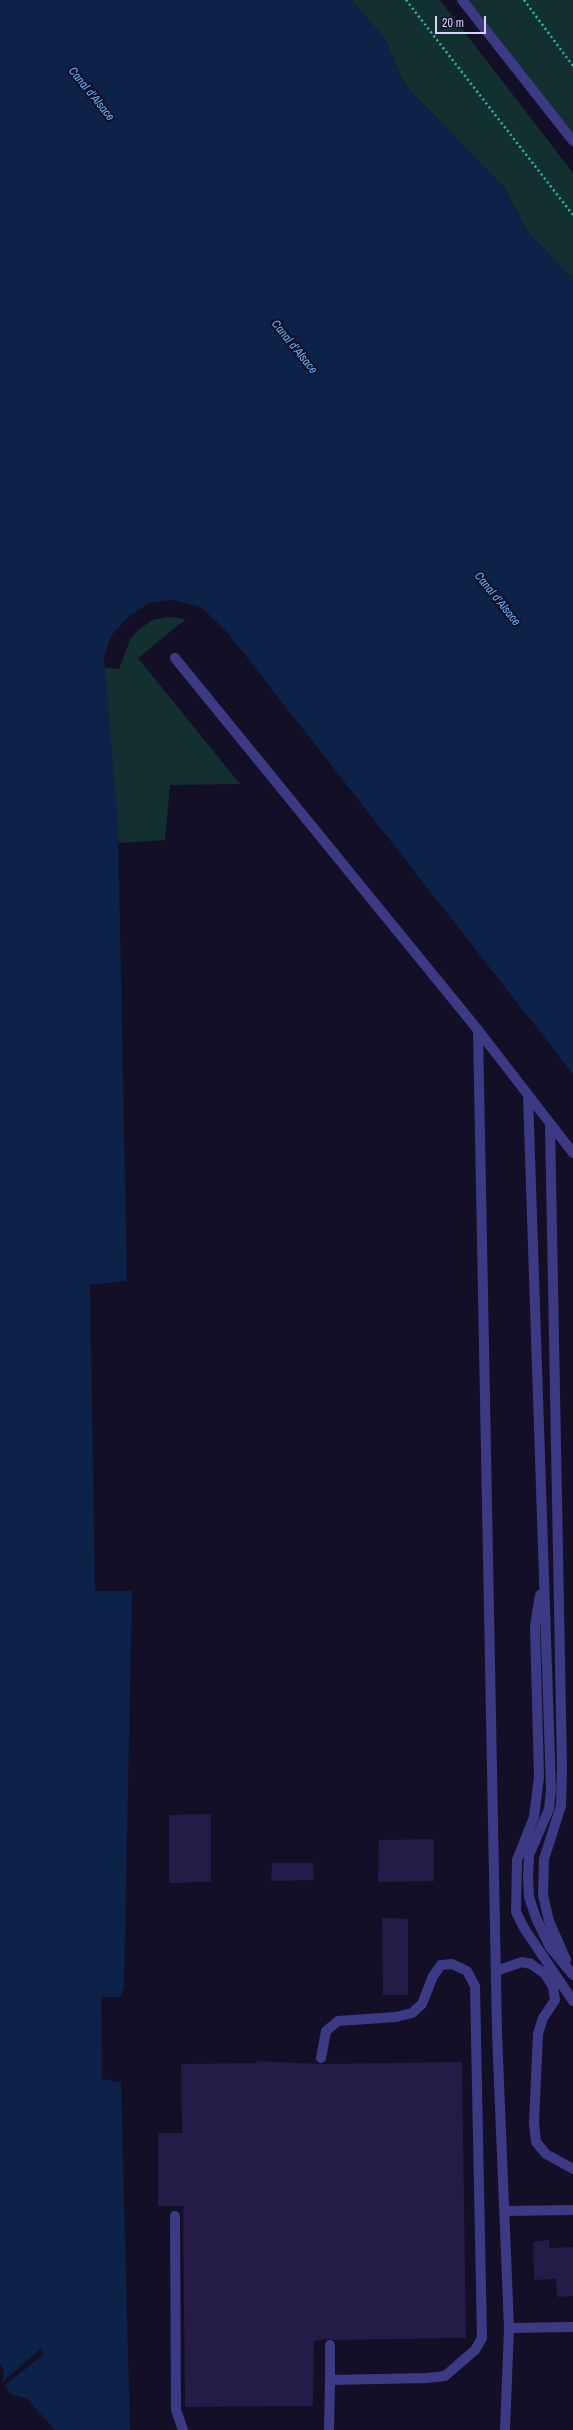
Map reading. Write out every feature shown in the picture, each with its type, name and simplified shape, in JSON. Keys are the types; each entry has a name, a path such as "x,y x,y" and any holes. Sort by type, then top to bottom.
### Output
{"street":[{"path":"462,0 573,141"},
{"path":"175,658 478,1030 573,1153"},
{"path":"478,1030 496,1971 509,2328 505,2430"},
{"path":"528,1096 551,1789 549,1809 529,1855 528,1878 529,1897 536,1918 550,1947 573,1975"},
{"path":"550,1124 562,1768 561,1806 544,1859 543,1895 554,1934 562,1953 573,1970"},
{"path":"544,1572 535,1626 539,1777 534,1817 517,1860 516,1912 524,1928 573,2001"},
{"path":"496,1971 522,1962 531,1964 545,1974 553,1987 573,2007"},
{"path":"321,2058 326,2031 338,2021 396,2017 412,2013 422,2004 433,1976 441,1966 452,1964 467,1971 475,1986 482,2338 475,2350 445,2376 427,2378 330,2380"},
{"path":"553,1987 555,2000 543,2018 538,2034 534,2123 536,2142 546,2154 573,2169"},
{"path":"505,2212 573,2210"},
{"path":"174,2216 176,2410 183,2430"},
{"path":"509,2328 573,2327"},
{"path":"329,2430 330,2345"}],"path":[{"path":"406,0 573,214"},
{"path":"524,0 573,66"}],"green space":[{"path":"351,0 440,0 573,173 573,280 527,231 505,189 405,85 385,39"},
{"path":"464,0 573,0 573,143"},
{"path":"168,617 186,619 138,658 240,784 170,785 165,840 119,843 104,668 119,669 130,640 138,630 152,620"}],"water":[{"name":"Canal d'Alsace","path":"0,0 351,0 385,39 405,85 505,189 527,231 573,280 573,1074 227,632 201,607 174,600 149,603 126,619 111,636 104,658 118,824 127,1281 90,1285 95,1591 132,1591 124,1986 121,1997 101,1997 102,2079 121,2082 130,2430 55,2430 26,2398 12,2395 2,2383 4,2369 0,2364"}],"pier":[{"path":"40,2349 44,2354 3,2387 1,2385 6,2379"}],"building":[{"path":"211,1814 211,1882 169,1883 169,1815"},
{"path":"434,1839 434,1881 378,1882 379,1840"},
{"path":"272,1863 313,1863 314,1880 271,1881"},
{"path":"382,1918 408,1919 408,1995 383,1995"},
{"path":"257,2061 320,2064 462,2062 466,2338 330,2339 314,2341 313,2406 185,2407 183,2206 158,2206 158,2133 182,2133 181,2064 257,2063"},
{"path":"549,2240 549,2248 573,2247 573,2296 557,2297 556,2279 534,2280 533,2242"}]}
